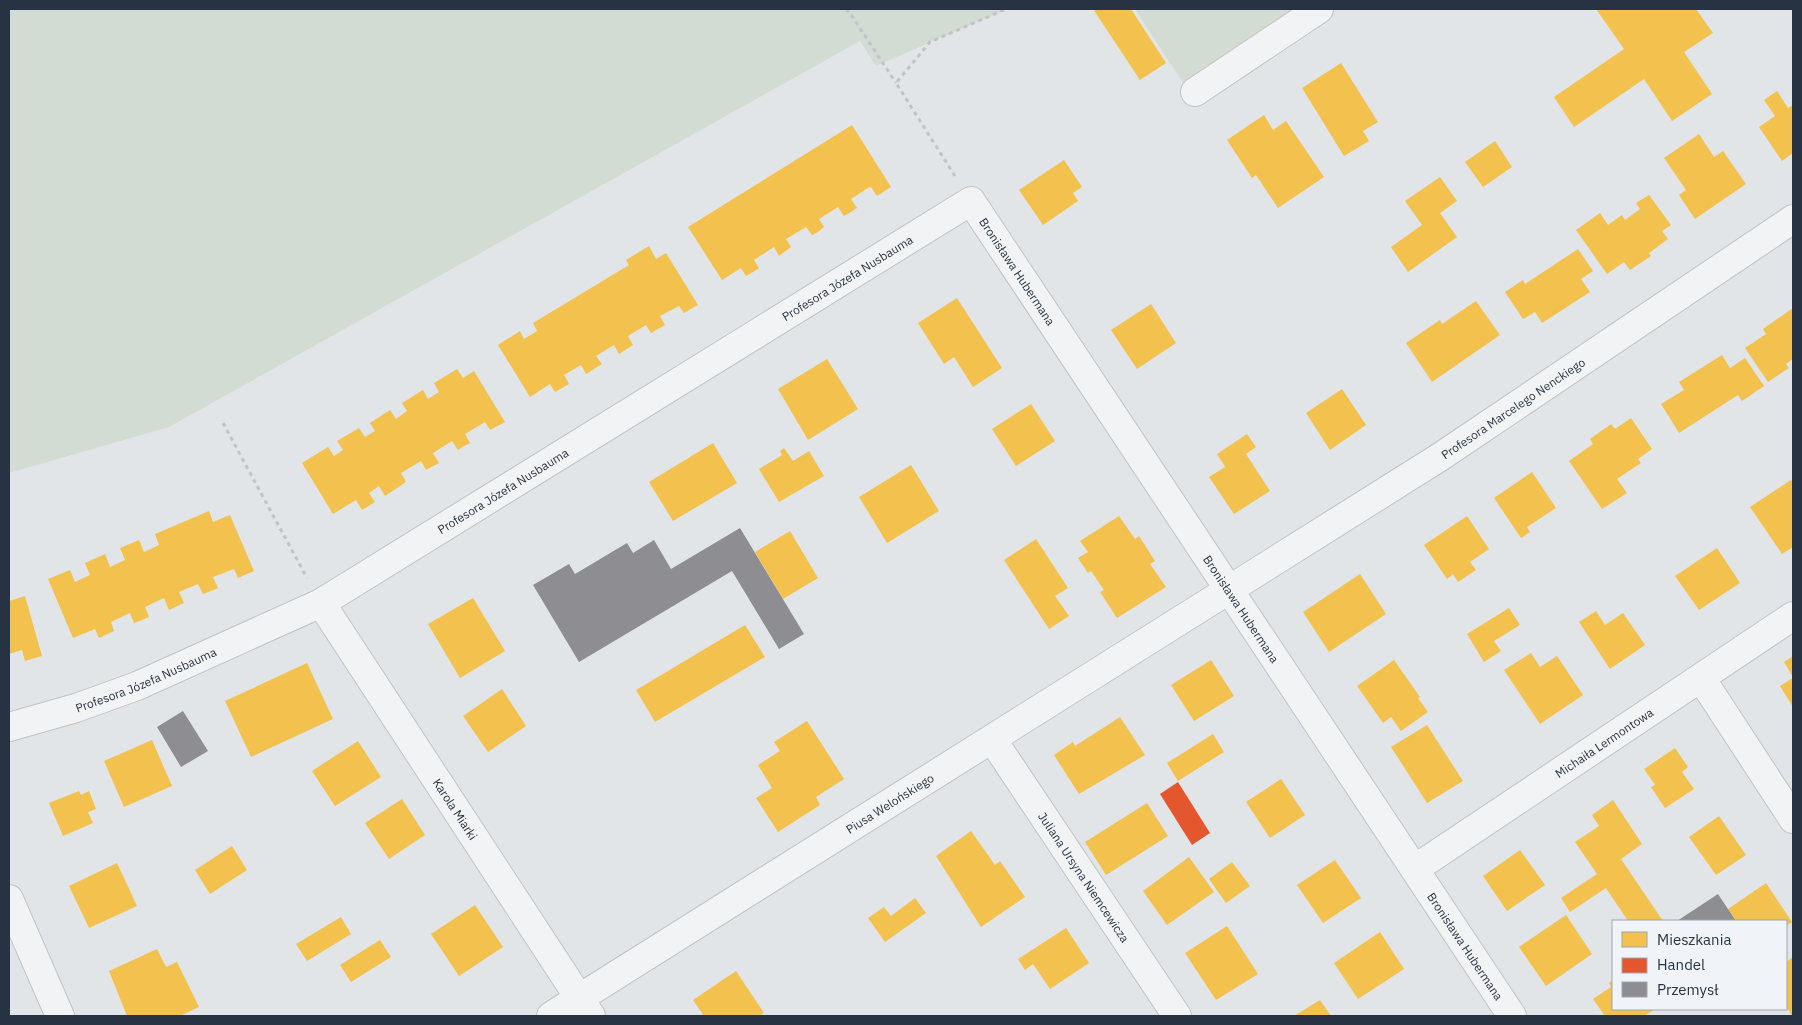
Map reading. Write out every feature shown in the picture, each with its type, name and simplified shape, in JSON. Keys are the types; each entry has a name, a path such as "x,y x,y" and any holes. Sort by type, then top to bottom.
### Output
{"street":[{"path":"1195,92 1319,9"},
{"name":"Bronisława Hubermana","path":"971,201 1229,592 1416,868 1512,1016"},
{"name":"Profesora Józefa Nusbauma","path":"9,727 76,708 137,686 321,603 971,201"},
{"name":"Profesora Marcelego Nenckiego","path":"1229,592 1440,457 1793,219"},
{"name":"Piusa Welońskiego","path":"551,1016 585,1007 992,739 1229,592"},
{"name":"Karola Miarki","path":"321,603 585,1007"},
{"name":"Michaiła Lermontowa","path":"1416,868 1793,616"},
{"path":"1700,678 1793,819"},
{"name":"Juliana Ursyna Niemcewicza","path":"992,739 1177,1016"},
{"path":"9,899 60,1016"}],"path":[{"path":"846,9 938,150"},
{"path":"896,83 930,42 1006,9"},
{"path":"223,423 321,603"}],"shaded area":[{"path":"9,9 1007,9 876,66 860,41 169,427 9,473"},
{"path":"1135,9 1296,9 1183,83"}],"building: Mieszkania":[{"path":"1093,9 1131,9 1166,63 1140,80"},
{"path":"1596,9 1696,9 1713,33 1684,52 1712,94 1672,121 1644,79 1574,127 1554,97 1624,49"},
{"path":"1341,63 1378,122 1363,131 1369,141 1344,156 1302,88"},
{"path":"1777,91 1788,108 1793,105 1793,153 1782,161 1759,127 1775,116 1764,100"},
{"path":"1264,115 1273,130 1286,121 1324,177 1278,208 1256,175 1252,178 1227,140"},
{"path":"852,125 891,187 877,196 871,187 868,188 851,199 857,208 851,212 844,216 838,207 819,219 824,227 818,232 812,235 806,227 786,239 791,247 779,256 774,247 754,260 759,268 753,272 746,276 741,268 722,280 688,227"},
{"path":"1699,134 1714,157 1723,151 1746,184 1695,219 1679,195 1686,190 1664,158"},
{"path":"1495,141 1512,167 1483,187 1465,162"},
{"path":"1064,160 1082,187 1073,193 1078,201 1043,225 1019,190"},
{"path":"1440,177 1457,201 1440,213 1457,237 1408,272 1391,247 1422,225 1405,201"},
{"path":"1649,195 1671,225 1662,231 1668,239 1649,253 1651,256 1630,270 1624,262 1607,274 1576,230 1600,213 1608,225 1622,215 1625,220 1640,209 1636,203"},
{"path":"649,246 656,259 666,253 698,305 684,313 679,306 660,316 665,325 651,333 646,325 628,336 633,345 619,354 614,345 596,356 602,364 586,374 581,365 564,375 569,384 555,392 550,384 530,397 498,345 520,331 524,339 537,331 533,323 629,265 626,260"},
{"path":"1578,249 1593,271 1581,279 1590,292 1542,323 1535,312 1523,319 1505,292 1523,280 1525,284"},
{"path":"957,298 1002,368 973,387 954,357 944,364 918,323"},
{"path":"1476,301 1500,335 1432,382 1406,343 1440,320 1442,324"},
{"path":"1151,304 1176,343 1137,369 1111,330"},
{"path":"1793,308 1793,359 1786,364 1789,368 1768,382 1745,348 1766,334 1763,329"},
{"path":"1722,355 1730,368 1745,358 1764,386 1742,401 1738,395 1679,433 1661,404 1684,390 1679,382"},
{"path":"827,359 858,409 808,440 778,389"},
{"path":"457,369 463,378 474,371 505,422 490,430 485,422 465,434 470,443 458,450 452,441 433,453 439,463 426,470 421,461 401,473 406,482 385,496 379,486 369,493 375,502 362,510 356,500 333,514 302,463 328,447 334,456 343,450 337,441 359,428 365,437 375,431 370,423 390,410 396,419 407,411 402,403 423,390 428,399 439,392 434,383"},
{"path":"1342,389 1366,425 1330,450 1306,413"},
{"path":"1031,404 1055,441 1016,466 992,429"},
{"path":"1631,418 1652,449 1638,459 1641,463 1617,479 1627,493 1602,509 1569,461 1593,444 1590,439 1611,424 1615,429"},
{"path":"1247,434 1256,447 1246,454 1270,491 1234,514 1209,477 1225,467 1217,454"},
{"path":"713,443 737,483 673,521 649,482"},
{"path":"784,448 793,461 809,451 824,476 779,502 759,469 782,455 780,451"},
{"path":"911,465 939,511 887,543 859,497"},
{"path":"1532,472 1556,508 1527,527 1530,532 1521,538 1494,498"},
{"path":"1791,480 1793,483 1793,547 1782,554 1750,507"},
{"path":"209,511 213,522 230,515 254,571 238,578 234,569 213,577 218,588 203,594 198,584 179,592 184,603 169,610 164,598 145,607 149,617 134,623 130,613 111,622 114,631 99,638 95,629 73,638 48,579 70,570 75,582 90,575 85,563 105,554 110,567 125,560 120,548 139,540 144,552 159,545 155,534"},
{"path":"1119,516 1135,539 1139,536 1155,561 1150,564 1166,587 1117,618 1100,592 1104,590 1091,571 1088,573 1078,558 1088,552 1080,541"},
{"path":"1467,516 1489,549 1470,562 1476,570 1458,582 1453,574 1447,579 1424,545"},
{"path":"790,531 818,578 783,599 755,552"},
{"path":"1036,539 1068,588 1055,596 1069,616 1049,629 1004,560"},
{"path":"1717,548 1740,583 1699,610 1675,576"},
{"path":"1360,574 1386,614 1329,652 1303,612"},
{"path":"25,596 42,656 25,661 22,650 9,654 9,601"},
{"path":"473,598 505,651 460,678 428,624"},
{"path":"1509,608 1520,625 1494,641 1501,651 1484,662 1467,634"},
{"path":"1596,611 1605,625 1623,613 1645,645 1610,669 1579,622"},
{"path":"745,625 765,657 655,722 636,690"},
{"path":"1531,653 1540,667 1557,656 1583,695 1540,724 1504,670"},
{"path":"1793,656 1793,677 1784,662"},
{"path":"1211,660 1234,696 1194,721 1171,685"},
{"path":"1394,660 1420,697 1418,698 1428,712 1401,731 1391,717 1383,723 1357,686"},
{"path":"307,663 333,719 251,757 225,701"},
{"path":"1793,678 1793,707 1780,686"},
{"path":"502,689 526,726 488,752 463,716"},
{"path":"1120,717 1145,755 1079,794 1054,755 1073,742 1075,746"},
{"path":"807,721 844,779 816,797 820,805 778,832 756,798 772,788 758,765 780,751 774,742"},
{"path":"1427,725 1463,781 1427,803 1391,747"},
{"path":"1213,734 1224,752 1178,781 1167,763"},
{"path":"152,740 172,786 124,807 104,761"},
{"path":"358,741 381,777 335,806 312,771"},
{"path":"1675,748 1688,767 1682,772 1694,789 1665,808 1651,787 1655,785 1644,769"},
{"path":"1281,779 1305,815 1270,838 1246,802"},
{"path":"79,791 81,795 89,791 96,809 88,812 93,823 63,836 49,803"},
{"path":"402,799 425,835 389,859 365,823"},
{"path":"1613,800 1642,844 1621,859 1662,920 1627,920 1606,888 1570,912 1561,898 1597,874 1575,842 1599,826 1592,815"},
{"path":"1147,803 1168,836 1106,875 1085,842"},
{"path":"1719,816 1746,855 1716,875 1689,837"},
{"path":"971,831 995,865 1000,861 1025,897 981,927 936,856"},
{"path":"232,846 247,870 210,894 195,870"},
{"path":"1520,850 1545,885 1507,911 1483,876"},
{"path":"1189,857 1214,892 1167,925 1143,891"},
{"path":"1335,860 1361,898 1323,923 1297,885"},
{"path":"1232,862 1250,886 1226,903 1209,879"},
{"path":"117,863 137,906 89,928 69,886"},
{"path":"1766,883 1792,922 1787,925 1787,920 1735,920 1728,909"},
{"path":"915,898 926,913 885,942 868,918 884,907 891,916"},
{"path":"475,905 503,947 459,976 431,934"},
{"path":"1566,915 1592,954 1546,986 1519,947"},
{"path":"341,917 351,934 307,961 296,944"},
{"path":"1227,926 1258,974 1216,1000 1185,953"},
{"path":"1066,928 1089,963 1050,989 1033,964 1025,970 1018,959"},
{"path":"1380,932 1404,969 1358,999 1334,963"},
{"path":"380,940 391,957 351,982 340,965"},
{"path":"157,949 166,967 177,962 199,1007 180,1016 127,1016 109,971"},
{"path":"1793,957 1793,1016 1787,1008 1787,961"},
{"path":"736,971 764,1013 759,1016 704,1016 693,1000"},
{"path":"1612,981 1612,1010 1654,1010 1644,1016 1605,1016 1593,999 1611,987 1609,983"},
{"path":"1320,1000 1331,1016 1294,1016"}],"building: Handel":[{"path":"1178,782 1210,833 1192,845 1160,794"}],"building: Przemysł":[{"path":"740,528 804,634 779,649 732,571 579,662 533,585 569,564 575,574 627,543 633,553 654,540 671,569"},
{"path":"183,711 208,751 181,767 157,727"},
{"path":"1718,894 1735,920 1679,920"}]}
